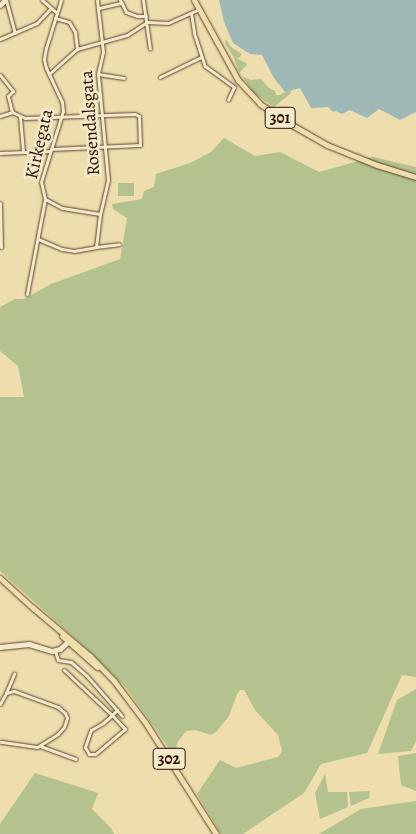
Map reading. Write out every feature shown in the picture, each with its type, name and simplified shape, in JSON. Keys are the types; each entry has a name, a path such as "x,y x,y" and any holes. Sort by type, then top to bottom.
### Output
{"main road":[{"name":"301","path":"194,0 238,80 260,104 327,145 377,165 416,176"},
{"name":"302","path":"0,578 119,688 146,722 216,834"}],"street":[{"path":"0,5 5,0 15,33"},
{"path":"42,0 50,9 57,13"},
{"name":"Kirkegata","path":"27,294 45,199 41,182 61,116 62,102 45,64 45,53 61,0"},
{"name":"Rosendalsgata","path":"96,247 100,214 108,180 98,74 103,54 97,0"},
{"path":"144,0 150,49"},
{"path":"99,8 120,2 126,12 136,16 146,16"},
{"path":"0,40 36,23 50,9"},
{"path":"49,74 77,49 102,44 129,34 147,22 168,23 199,9"},
{"path":"191,13 201,57 209,70 233,86 234,89 228,100"},
{"path":"55,18 69,22 75,32 77,49"},
{"path":"160,77 201,57"},
{"path":"98,74 124,78"},
{"path":"0,75 13,91 8,96 12,112 20,117 138,115 140,145 0,153"},
{"path":"0,116 12,112"},
{"path":"20,117 23,152"},
{"path":"45,199 62,208 100,214"},
{"path":"0,203 1,248"},
{"path":"38,239 62,249 74,251 119,244"},
{"path":"0,647 29,644 55,651 60,649 69,640"},
{"path":"55,651 56,658 74,665 122,716"},
{"path":"64,670 112,715 125,731 107,742 95,754 89,754 85,747 91,730 112,715 117,710"},
{"path":"0,704 14,674"},
{"path":"0,742 34,748 40,746 64,728 66,718 65,713 58,708 18,692 6,694"},
{"path":"40,746 76,759"}],"green space":[{"path":"226,39 231,47 242,54 239,58 236,58 247,65 239,73 234,58 225,43"},
{"path":"242,76 251,80 261,79 269,88 275,91 276,95 291,89 291,93 274,107 254,93"},
{"path":"224,138 255,156 280,152 319,172 373,157 416,167 416,677 402,675 367,753 321,764 304,793 243,834 221,834 197,794 220,760 236,768 278,757 282,751 278,735 255,710 244,690 240,690 237,694 229,716 216,732 211,735 195,730 186,731 177,743 176,752 173,754 127,689 88,650 0,571 0,397 24,397 18,366 0,351 0,307 15,299 24,299 51,284 120,259 127,218 113,209 112,204 142,199 144,191 154,187 156,174 190,163 211,152"},
{"path":"118,183 134,183 134,196 118,196"},
{"path":"416,689 416,741 411,751 378,754 397,700"},
{"path":"416,753 416,791 401,785 398,756"},
{"path":"35,773 98,793 92,809 111,828 114,834 0,834 0,824"},
{"path":"325,774 328,792 347,792 348,807 320,819 315,793"},
{"path":"370,791 369,798 351,806 349,792"},
{"path":"416,801 416,834 319,834 361,809"}],"water":[{"path":"219,0 416,0 416,112 400,120 379,109 367,118 350,110 342,114 336,111 333,112 328,107 311,108 300,88 285,92 274,78 262,55 250,54 233,43 224,22"}]}
